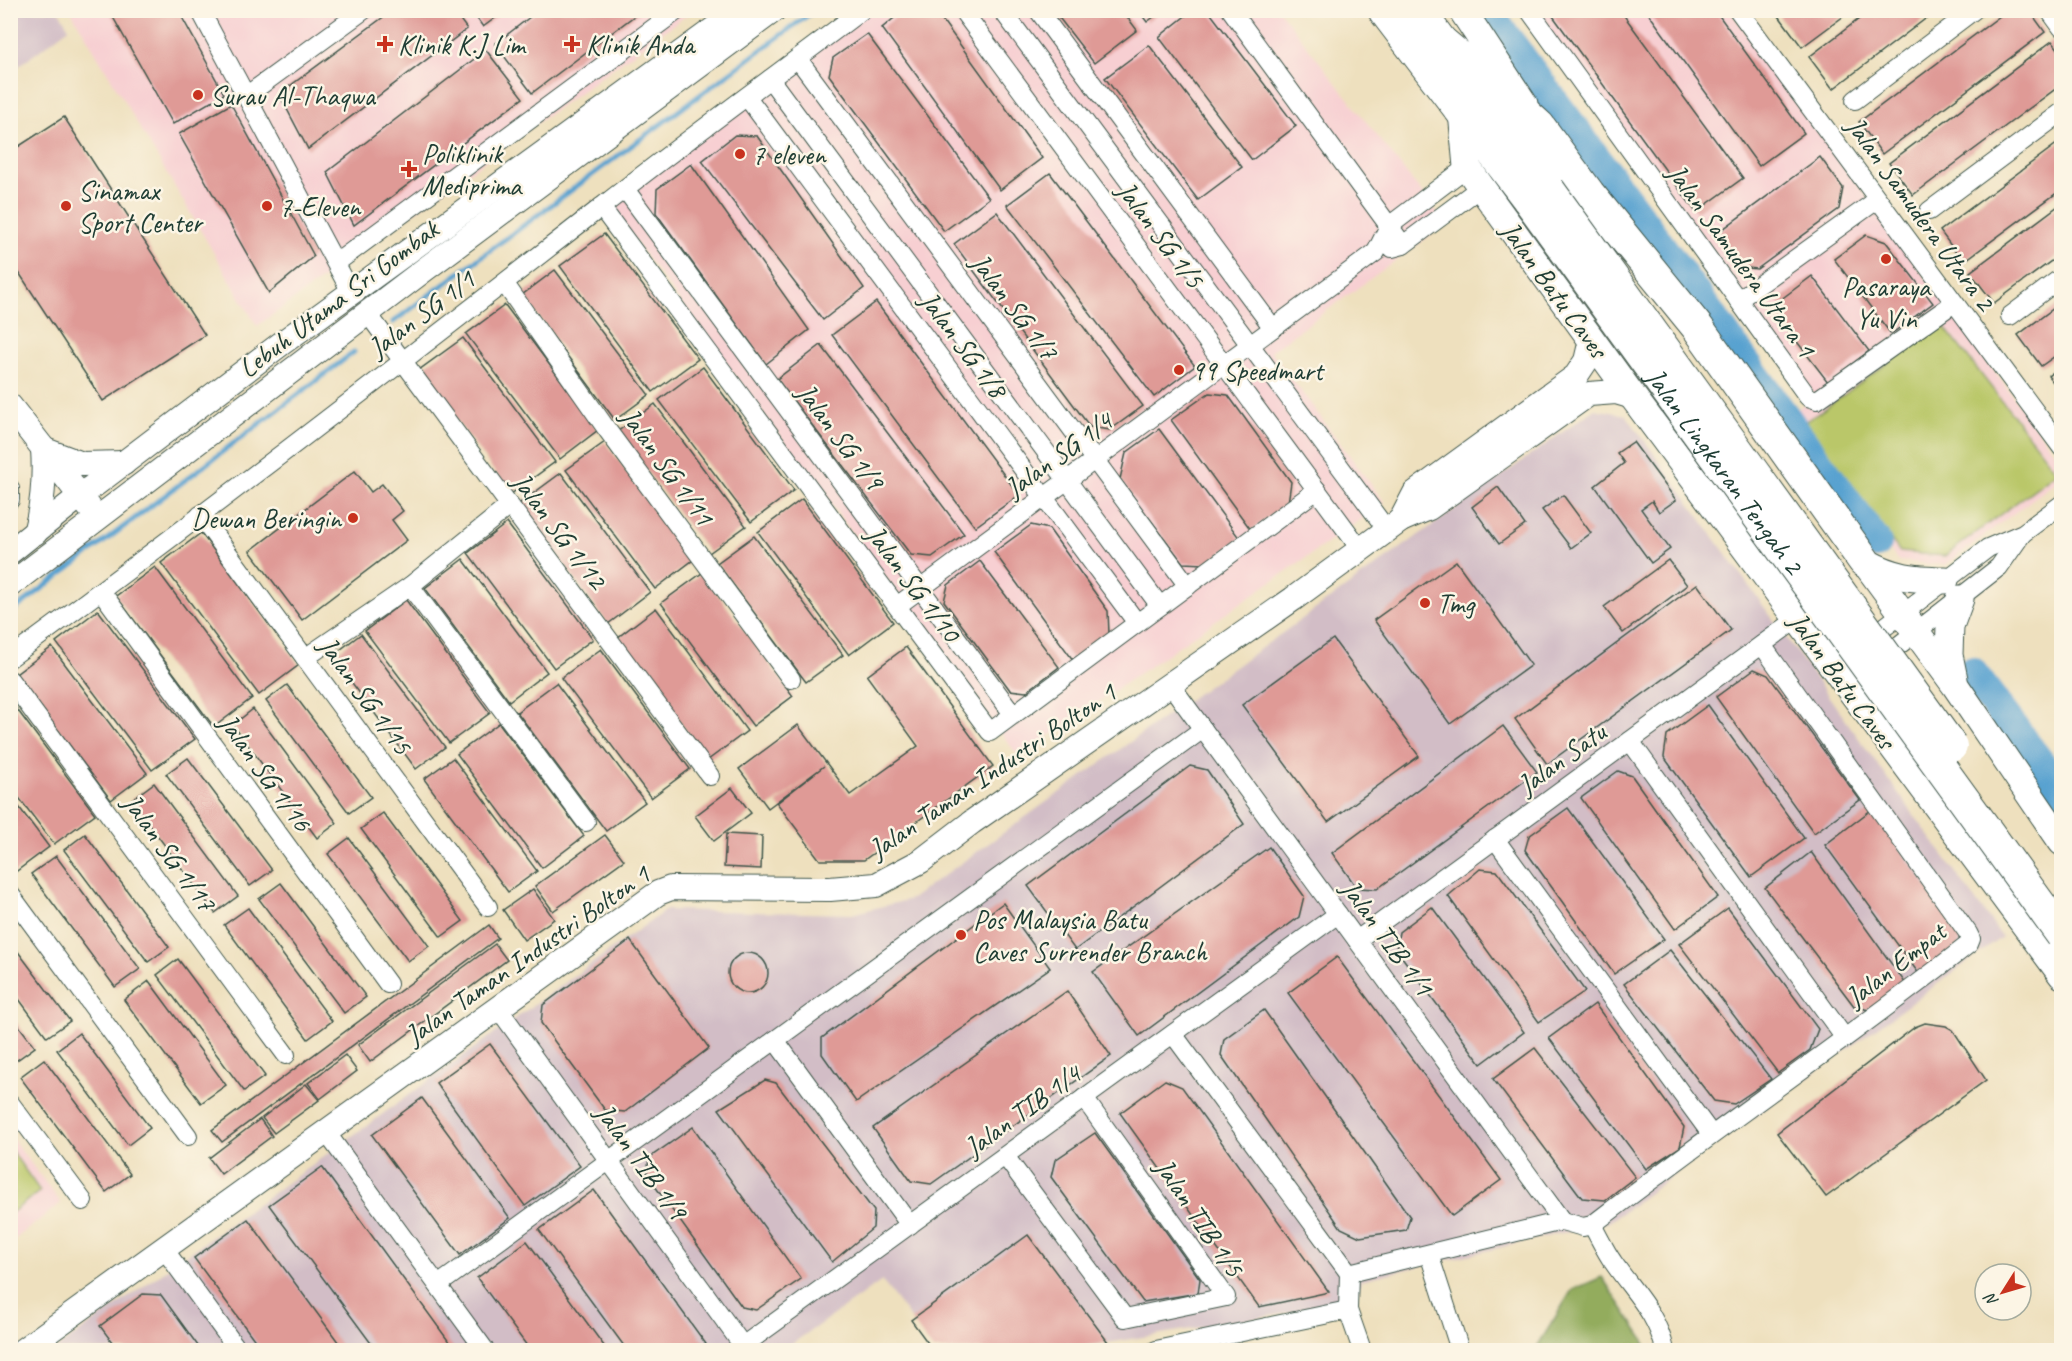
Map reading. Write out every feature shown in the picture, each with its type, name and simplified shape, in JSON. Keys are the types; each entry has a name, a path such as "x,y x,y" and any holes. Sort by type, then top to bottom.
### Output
{"highway":[{"name":"Jalan Lingkaran Tengah 2","path":"1384,10 1462,112 1539,195 2061,899"},
{"name":"Jalan Lingkaran Tengah 2","path":"1418,10 1444,44 1539,195 2061,935"},
{"path":"1444,44 1539,126 1590,194 1698,328 1864,561"}],"main road":[{"path":"1462,10 1539,126"},
{"path":"1462,112 1474,177"},
{"name":"Jalan Batu Caves","path":"1474,177 1591,340 2061,975"},
{"path":"1864,561 1886,573 1953,590 1949,655 1955,685"},
{"path":"1864,561 1982,723 2061,842"},
{"path":"1915,779 1910,763 1912,750 1918,735 1928,722 1942,714 1961,710 1982,723"}],"street":[{"path":"246,96 364,10"},
{"path":"336,263 678,10"},
{"name":"Lebuh Utama Sri Gombak","path":"10,552 80,496 351,292 729,19 774,10"},
{"name":"Lebuh Utama Sri Gombak","path":"10,585 424,270 729,19 788,10"},
{"name":"Jalan SG 1/1","path":"10,657 101,591 505,284 601,207 862,10"},
{"name":"Jalan SG 1/5","path":"962,10 1361,550"},
{"path":"1002,10 1250,345 1394,525"},
{"path":"1038,10 1273,328"},
{"path":"1231,10 1403,245"},
{"name":"Jalan Samudera Utara 1","path":"1529,10 1808,397 1817,400 1954,303"},
{"path":"1855,100 1974,10"},
{"path":"2049,10 2061,28"},
{"path":"204,12 246,96 351,292"},
{"name":"Jalan Samudera Utara 2","path":"1745,13 1877,200 2061,446"},
{"name":"Jalan SG 1/7","path":"798,59 1188,586"},
{"path":"770,79 1160,606"},
{"name":"Jalan SG 1/8","path":"747,97 1137,623"},
{"path":"1929,211 2061,112"},
{"path":"1376,252 1403,245 1474,177"},
{"name":"Jalan SG 1/4","path":"897,606 1376,252 1389,226 1474,177"},
{"name":"Jalan SG 1/9","path":"625,189 1013,714"},
{"path":"1738,300 1877,200"},
{"name":"Jalan SG 1/10","path":"601,207 990,732 1013,714"},
{"path":"2010,316 2061,277"},
{"name":"Jalan SG 1/11","path":"505,284 615,441 790,679"},
{"name":"Jalan SG 1/12","path":"368,314 710,776"},
{"path":"711,356 734,337"},
{"name":"Jalan Taman Industri Bolton 1","path":"1394,525 1415,493 1576,376 1586,361 1591,340"},
{"name":"Jalan Taman Industri Bolton 1","path":"35,1347 164,1249 658,892 671,888 830,890 876,885 921,861 972,822 1394,525 1429,508 1589,394 1616,392 1633,397"},
{"path":"10,406 97,519"},
{"path":"43,449 82,464 124,463"},
{"path":"35,533 43,495 43,449"},
{"path":"10,488 10,500"},
{"path":"1013,714 1317,490"},
{"path":"1839,676 1953,590 1999,567 2023,533 2061,504"},
{"path":"305,658 410,586 509,506"},
{"name":"Jalan SG 1/15","path":"200,515 488,907"},
{"path":"410,586 586,822"},
{"path":"1909,622 1953,590"},
{"name":"Jalan SG 1/16","path":"101,591 388,984"},
{"name":"Jalan Satu","path":"1357,940 1797,619"},
{"name":"Jalan Empat","path":"1592,1225 1711,1134 1918,984 1969,944 1971,939 1762,645"},
{"name":"Jalan SG 1/17","path":"10,680 286,1055"},
{"name":"Jalan TIB 1/1","path":"1170,684 1562,1221"},
{"path":"438,1285 1203,729"},
{"path":"1630,741 1844,1037"},
{"path":"1495,840 1711,1134"},
{"path":"10,894 188,1136"},
{"name":"Jalan TIB 1/4","path":"740,1348 1338,914"},
{"name":"Jalan TIB 1/9","path":"498,1008 740,1348"},
{"path":"1173,1034 1349,1273 1348,1310 1362,1350"},
{"path":"775,1040 910,1225"},
{"name":"Jalan TIB 1/5","path":"1005,1156 1125,1318 1226,1297 1084,1098"},
{"path":"10,1103 83,1201"},
{"path":"326,1132 485,1350"},
{"path":"1349,1273 1562,1221 1583,1227 1592,1225 1612,1261 1652,1313 1665,1350"},
{"path":"164,1249 238,1350"},
{"path":"1429,1254 1460,1350"},
{"path":"1156,1350 1193,1347 1348,1310"}],"shaded area":[{"path":"11,10 59,11 69,28 11,72"},
{"path":"1279,10 1446,224 1271,351 1385,503 1019,757 608,205 869,11"},
{"path":"71,11 692,11 257,326"},
{"path":"1534,11 1730,11 2061,462 2061,478 1945,565 1898,561 1792,413 1815,396"},
{"path":"1595,409 1626,415 2002,937 1609,1222 1361,1280 1354,1302 1065,1350 935,1350 882,1281 783,1350 55,1350 666,910 852,914 911,899"},
{"path":"11,1137 61,1203 11,1242"}],"green space":[{"path":"1942,324 2057,472 1945,556 1900,552 1806,422"},
{"path":"11,1150 40,1191 10,1213"},
{"path":"1602,1277 1644,1340 1646,1350 1535,1350 1572,1290"}],"building":[{"path":"109,10 178,10 224,94 173,124"},
{"path":"393,10 453,10 467,29 308,149 279,94"},
{"path":"471,10 506,10 483,27"},
{"path":"539,10 642,10 532,93 495,44"},
{"path":"904,10 935,10 1042,158 1000,190 882,28"},
{"path":"1053,10 1122,10 1137,30 1094,63"},
{"path":"1138,10 1163,10 1147,22"},
{"path":"1193,10 1208,10 1296,126 1252,160 1159,37"},
{"path":"1560,10 1620,10 1743,178 1696,212 1553,16"},
{"path":"1646,10 1715,10 1804,133 1759,166"},
{"path":"1786,10 1852,10 1802,47 1779,16"},
{"path":"1871,10 1937,10 1833,89 1809,57"},
{"path":"2008,10 2029,10 2045,32 1882,154 1859,122"},
{"path":"867,34 989,198 944,231 829,75 833,58"},
{"path":"2052,41 2062,54 2062,84 1913,195 1889,163"},
{"path":"1149,45 1242,167 1198,200 1105,78"},
{"path":"486,50 523,98 354,225 327,172"},
{"path":"231,104 314,256 269,293 179,134"},
{"name":"Sinamax Sport Center","path":"64,117 205,335 103,401 10,259 10,152"},
{"path":"735,135 757,136 864,288 823,320 702,161"},
{"path":"2062,140 2062,189 1963,262 1940,231"},
{"path":"1820,157 1843,188 1839,209 1757,269 1740,267 1715,235"},
{"path":"691,164 809,330 766,364 656,213 657,189"},
{"path":"1050,173 1195,366 1154,397 1007,205"},
{"path":"2062,203 2062,253 1994,303 1970,272"},
{"path":"997,212 1143,406 1110,430 1090,427 954,244"},
{"path":"604,234 698,359 653,392 560,266"},
{"path":"1866,235 1886,242 1933,303 1891,334 1834,259"},
{"path":"555,270 649,395 615,420 522,295"},
{"path":"1812,276 1869,351 1828,382 1781,321 1780,300"},
{"path":"876,302 1019,495 975,527 832,335"},
{"path":"2062,302 2062,351 2041,366 2018,335"},
{"path":"505,305 598,430 560,459 466,334"},
{"path":"463,338 555,462 511,494 419,370"},
{"path":"821,345 964,534 932,557 911,555 777,379"},
{"path":"2062,366 2062,393 2048,376"},
{"path":"703,367 794,490 751,522 659,400"},
{"path":"1209,393 1228,395 1291,482 1288,503 1251,530 1171,420"},
{"path":"655,404 746,526 709,553 617,432"},
{"path":"1159,429 1240,539 1205,564 1183,563 1120,479 1126,453"},
{"path":"605,442 693,560 655,589 566,470"},
{"path":"1633,442 1676,500 1659,512 1652,501 1641,509 1670,549 1651,563 1595,486 1624,463 1617,453"},
{"path":"355,471 371,492 382,484 403,511 392,520 407,540 302,620 250,551"},
{"path":"561,473 650,592 608,624 519,504"},
{"path":"1498,487 1525,525 1499,544 1472,507"},
{"path":"1563,495 1591,533 1571,548 1542,510"},
{"path":"802,499 893,622 849,655 758,532"},
{"path":"507,523 593,639 554,668 468,553"},
{"path":"1031,525 1049,529 1108,611 1109,634 1073,660 994,552"},
{"path":"201,533 299,665 259,695 161,563"},
{"path":"754,536 843,655 806,682 717,563"},
{"path":"463,559 547,672 509,701 425,588"},
{"path":"1668,560 1687,585 1623,633 1604,607"},
{"path":"980,561 1059,667 1026,692 1010,690 944,601 948,585"},
{"path":"1456,561 1531,665 1450,724 1374,620"},
{"path":"155,567 252,698 214,727 116,596"},
{"path":"702,573 793,696 753,726 661,603"},
{"path":"1697,584 1731,630 1547,764 1515,719"},
{"path":"406,600 490,713 449,743 365,631"},
{"path":"656,608 747,731 708,760 617,638"},
{"path":"98,610 195,739 152,770 56,642"},
{"path":"361,634 445,747 416,769 332,656"},
{"path":"1333,639 1419,756 1328,822 1242,705"},
{"path":"52,647 147,773 111,800 16,674"},
{"path":"906,647 993,766 864,860 820,860 777,803 824,766 768,808 739,769 798,725 850,795 918,746 867,676"},
{"path":"601,649 690,769 651,798 561,678"},
{"path":"1754,669 1768,675 1860,800 1814,833 1716,697"},
{"path":"556,683 645,802 606,831 517,712"},
{"path":"287,685 371,797 349,813 266,701"},
{"path":"10,700 95,814 54,844 10,786"},
{"path":"1708,705 1804,838 1751,877 1664,757 1667,735"},
{"path":"253,709 337,823 317,838 233,725"},
{"path":"499,723 584,836 542,868 457,754"},
{"path":"1503,726 1537,772 1377,889 1357,888 1332,853"},
{"path":"188,758 272,870 250,886 166,774"},
{"path":"453,758 537,871 508,892 424,779"},
{"path":"1190,766 1207,770 1244,824 1075,950 1028,886"},
{"path":"1618,771 1632,776 1718,897 1675,929 1581,798"},
{"path":"154,783 238,896 215,913 131,800"},
{"path":"732,788 751,813 714,841 695,816"},
{"path":"10,795 49,847 10,876"},
{"path":"1568,808 1664,939 1614,974 1525,850 1529,836"},
{"path":"1871,810 1960,932 1958,947 1919,974 1825,845"},
{"path":"383,813 463,921 441,937 361,829"},
{"path":"85,834 169,947 148,962 64,850"},
{"path":"726,834 762,836 761,869 724,867"},
{"path":"605,835 624,860 553,911 535,886"},
{"path":"349,838 429,946 408,961 328,854"},
{"path":"1269,847 1304,896 1299,917 1139,1036 1093,972"},
{"path":"1811,852 1906,984 1872,1011 1854,1006 1765,888"},
{"path":"56,856 140,969 115,987 31,874"},
{"path":"1480,869 1497,871 1585,991 1539,1022 1448,896"},
{"path":"281,883 366,997 344,1013 259,899"},
{"path":"533,889 554,919 524,940 503,910"},
{"path":"1003,903 1050,968 856,1102 822,1054 822,1038"},
{"path":"1432,907 1524,1032 1481,1064 1396,949 1399,932"},
{"path":"248,908 332,1021 308,1039 224,925"},
{"path":"1728,908 1818,1029 1810,1050 1778,1073 1679,944"},
{"path":"489,925 498,938 222,1142 212,1130"},
{"path":"630,940 709,1048 625,1112 605,1110 541,1023 543,1005"},
{"path":"10,941 70,1021 47,1037 10,987"},
{"path":"495,944 507,960 370,1062 358,1045"},
{"path":"1670,950 1771,1079 1734,1104 1714,1101 1624,984"},
{"path":"748,953 762,959 768,973 762,987 748,993 734,987 728,973 734,959"},
{"path":"1337,957 1501,1180 1452,1216 1288,993"},
{"path":"178,959 265,1076 244,1091 157,975"},
{"path":"149,981 226,1085 201,1103 124,1000"},
{"path":"1067,991 1111,1056 931,1184 911,1181 873,1128"},
{"path":"1595,1004 1684,1127 1680,1147 1646,1169 1549,1038"},
{"path":"1264,1010 1410,1217 1406,1230 1360,1237 1341,1228 1221,1055 1224,1039"},
{"path":"10,1014 35,1047 10,1065"},
{"path":"1925,1023 1946,1026 1953,1030 1986,1080 1826,1197 1777,1133 1915,1027"},
{"path":"79,1033 150,1128 128,1145 57,1050"},
{"path":"490,1044 580,1166 525,1206 436,1083"},
{"path":"1535,1048 1635,1177 1605,1200 1582,1198 1493,1079"},
{"path":"345,1055 357,1071 320,1099 308,1083"},
{"path":"44,1059 130,1174 106,1192 20,1077"},
{"path":"765,1080 776,1083 874,1211 873,1228 832,1262 719,1109"},
{"path":"1165,1080 1182,1087 1329,1292 1259,1307 1120,1113"},
{"path":"306,1084 319,1100 274,1133 262,1118"},
{"path":"422,1098 510,1218 460,1255 372,1135"},
{"path":"260,1119 272,1136 221,1174 209,1158"},
{"path":"693,1127 801,1279 756,1310 742,1307 647,1175 649,1158"},
{"path":"1095,1133 1200,1279 1198,1293 1143,1302 1051,1177 1055,1160"},
{"path":"322,1167 455,1350 376,1350 269,1205"},
{"path":"594,1190 706,1344 697,1350 627,1350 539,1230"},
{"path":"248,1219 344,1350 262,1350 194,1258"},
{"path":"1028,1235 1108,1342 1064,1350 933,1350 911,1320"},
{"path":"527,1241 607,1350 530,1350 477,1278"},
{"path":"143,1294 161,1295 201,1350 118,1350 100,1326"}],"waterway":[{"path":"393,322 815,10"},
{"path":"1485,10 1876,543"},
{"path":"10,613 354,352"},
{"path":"1971,672 2062,793"}],"place":[{"name":"Klinik K.J Lim","path":"385,44"},
{"name":"Klinik Anda","path":"572,44"},
{"name":"Surau Al-Thaqwa","path":"198,95"},
{"name":"7 eleven","path":"740,154"},
{"name":"Poliklinik Mediprima","path":"409,169"},
{"name":"Sinamax Sport Center","path":"66,206"},
{"name":"7-Eleven","path":"267,206"},
{"name":"Pasaraya Yu Vin","path":"1886,259"},
{"name":"99 Speedmart","path":"1179,370"},
{"name":"Dewan Beringin","path":"353,518"},
{"name":"Tmg","path":"1425,603"},
{"name":"Pos Malaysia Batu Caves Surrender Branch","path":"961,935"}]}
